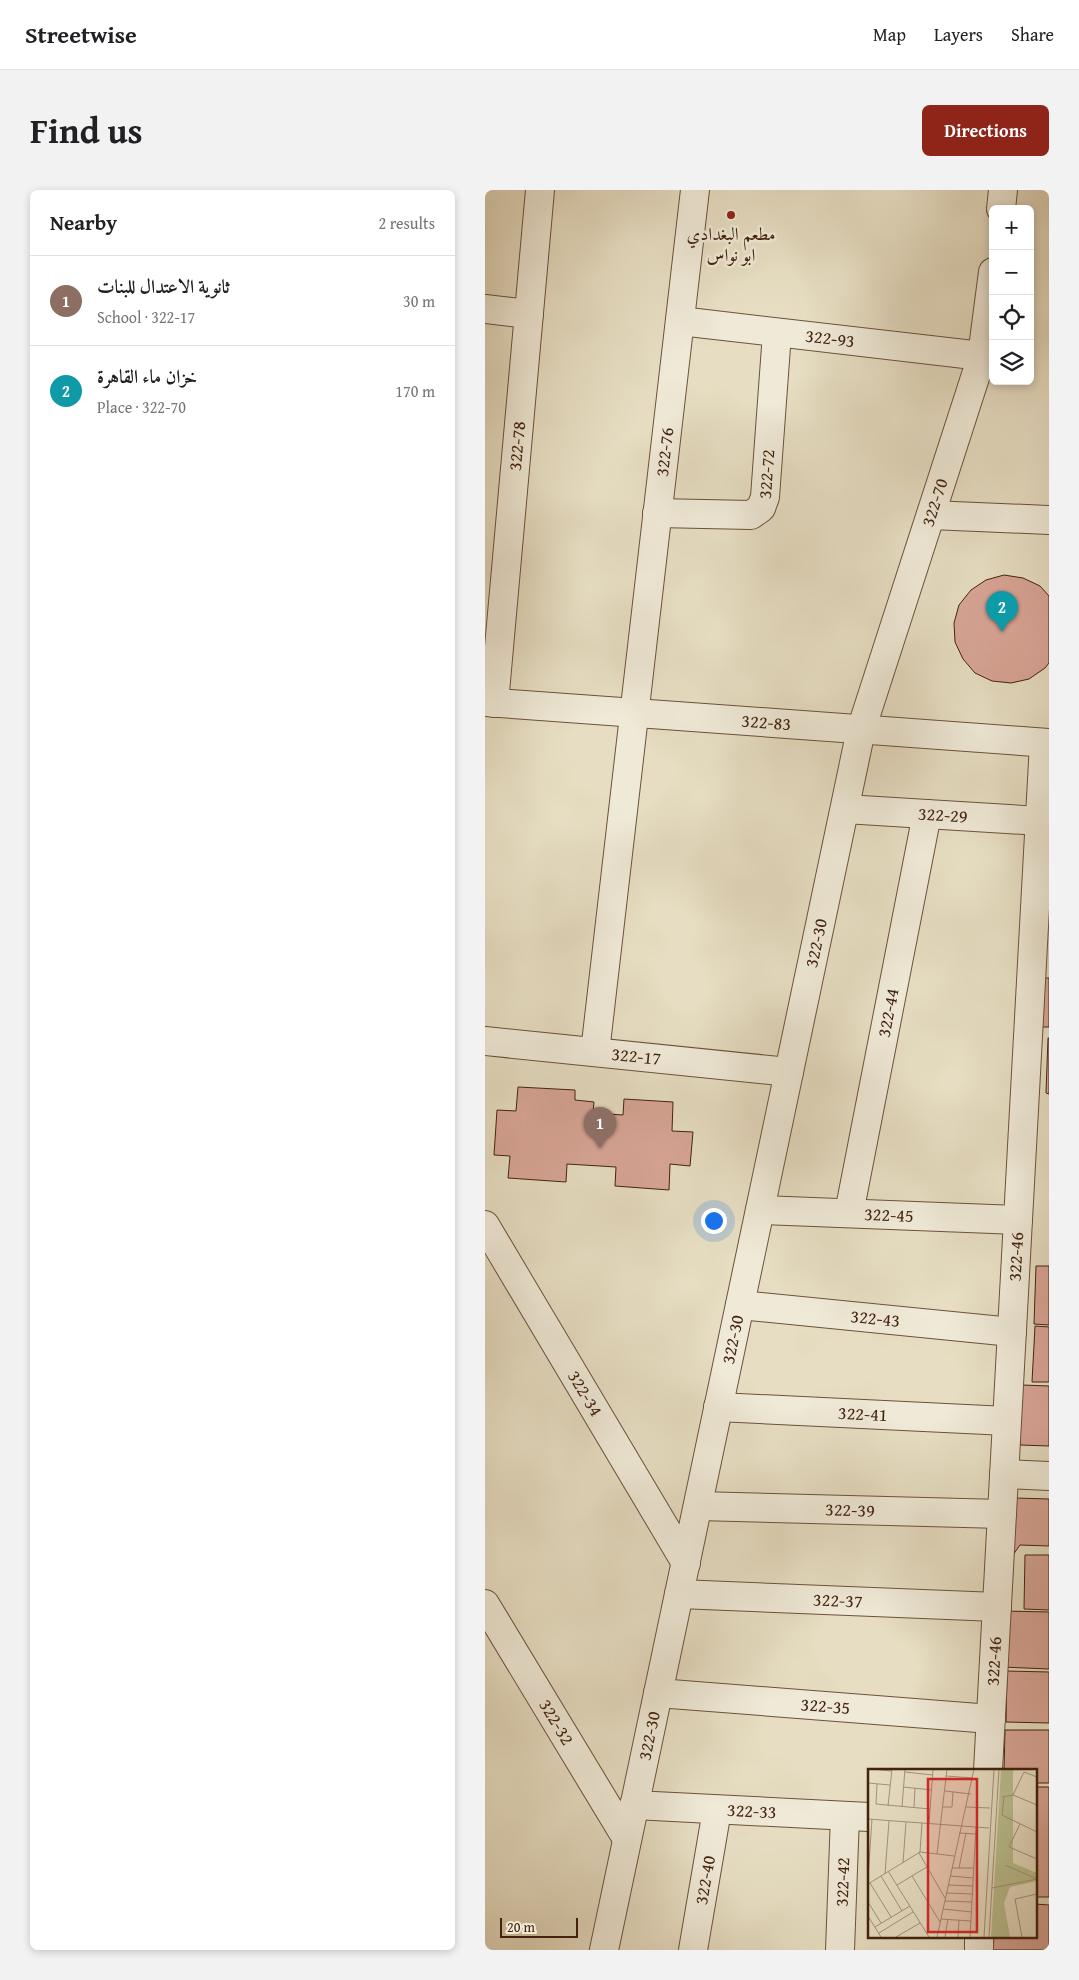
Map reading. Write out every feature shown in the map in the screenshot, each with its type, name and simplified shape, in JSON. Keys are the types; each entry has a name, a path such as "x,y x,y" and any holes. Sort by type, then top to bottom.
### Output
{"street":[{"name":"322-78","path":"489,703 497,538 529,314 540,190"},
{"name":"322-76","path":"595,1052 695,190"},
{"path":"1001,205 1003,190"},
{"name":"322-70","path":"861,730 982,356 990,295"},
{"path":"485,310 529,314"},
{"name":"322-93","path":"679,322 982,356"},
{"name":"322-72","path":"657,513 751,514 761,508 765,497 777,333"},
{"path":"931,515 1049,520"},
{"name":"322-83","path":"489,703 1047,743"},
{"name":"322-30","path":"604,1950 861,730"},
{"name":"322-46","path":"988,1769 1040,821 1047,743"},
{"name":"322-29","path":"845,809 1040,821"},
{"name":"322-44","path":"849,1214 927,814"},
{"name":"322-17","path":"485,1041 789,1072"},
{"name":"322-45","path":"760,1210 1018,1220"},
{"name":"322-34","path":"485,1226 686,1562"},
{"name":"322-43","path":"740,1305 1012,1332"},
{"name":"322-41","path":"718,1407 1007,1421"},
{"path":"1004,1474 1049,1476"},
{"name":"322-39","path":"698,1506 1002,1514"},
{"name":"322-37","path":"679,1594 997,1607"},
{"name":"322-32","path":"485,1604 627,1838"},
{"name":"322-35","path":"658,1692 991,1719"},
{"name":"322-33","path":"634,1805 857,1817"},
{"name":"322-40","path":"693,1950 717,1810"},
{"name":"322-42","path":"840,1950 857,1817"}],"building":[{"path":"1004,575 1023,578 1040,586 1049,596 1049,663 1029,679 1011,683 992,681 975,673 963,659 955,642 954,623 959,605 971,590 986,580"},
{"path":"1038,978 1049,978 1049,1027 1041,1027"},
{"path":"1049,1038 1049,1094 1046,1093"},
{"path":"518,1087 575,1090 575,1100 594,1102 593,1113 623,1115 624,1099 673,1102 672,1131 693,1132 690,1166 670,1164 669,1190 615,1186 616,1167 567,1164 566,1182 508,1178 510,1156 494,1155 497,1110 516,1111"},
{"path":"1036,1266 1049,1266 1049,1325 1034,1324"},
{"path":"1035,1326 1049,1327 1049,1382 1032,1382"},
{"path":"1022,1385 1049,1386 1049,1446 1020,1445"},
{"path":"1015,1498 1049,1499 1049,1546 1020,1545 1013,1555"},
{"path":"1025,1555 1049,1555 1049,1610 1024,1609"},
{"path":"1003,1611 1049,1612 1049,1669 1001,1667"},
{"path":"1007,1671 1049,1672 1049,1723 1006,1722"},
{"path":"1005,1730 1049,1730 1049,1783 1037,1783 1037,1769 1004,1769"},
{"path":"1037,1787 1049,1787 1049,1897 1037,1897"},
{"path":"1037,1904 1049,1905 1049,1950 993,1950 994,1938 1037,1938"}],"place":[{"name":"مطعم البغدادي ابو نواس","path":"731,215"},
{"name":"خزان ماء القاهرة","path":"1002,632"},
{"name":"ثانوية الاعتدال للبنات","path":"600,1148"}]}
